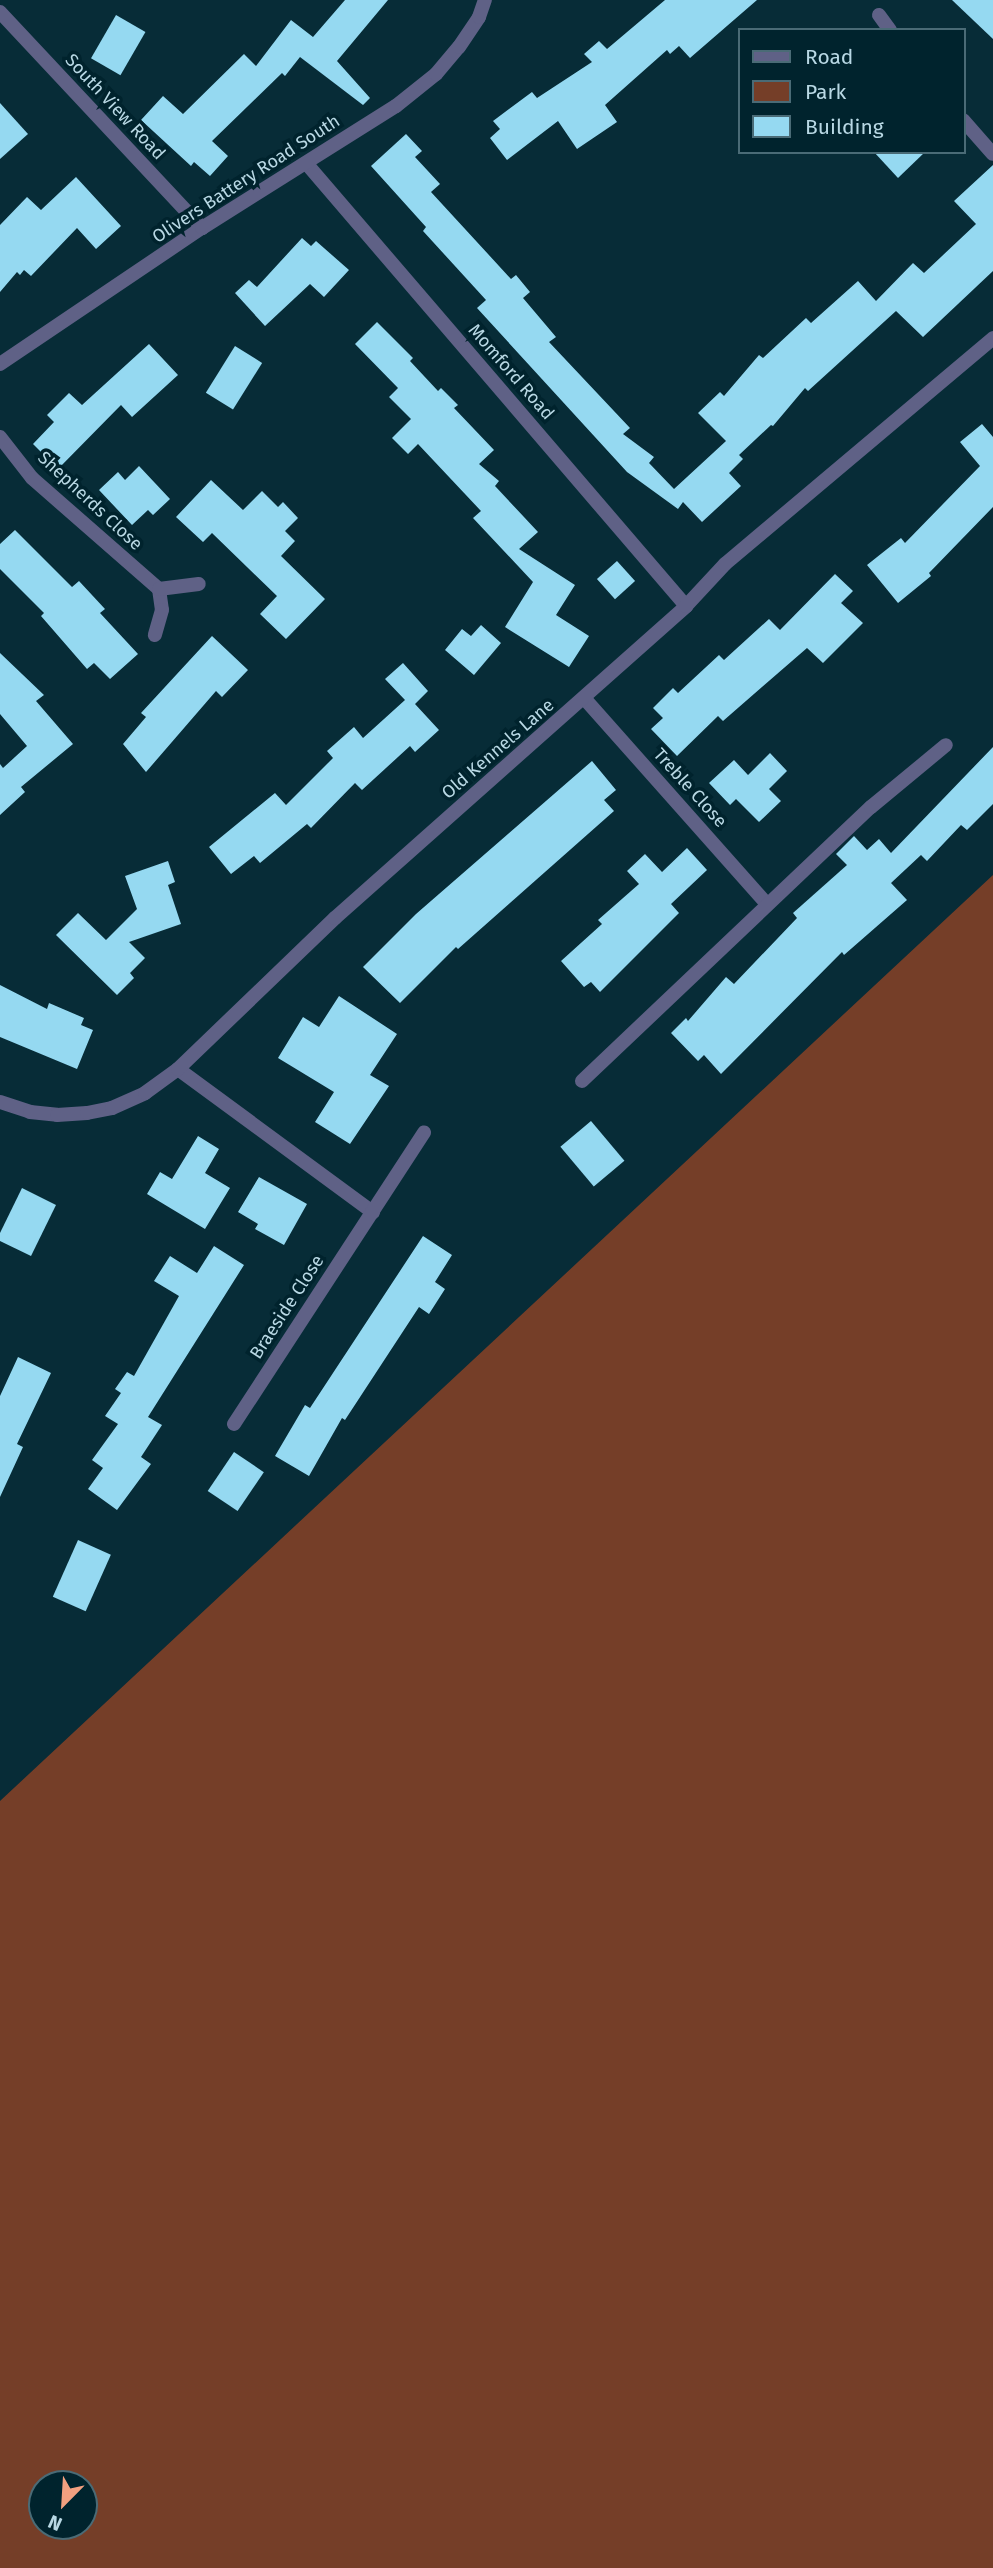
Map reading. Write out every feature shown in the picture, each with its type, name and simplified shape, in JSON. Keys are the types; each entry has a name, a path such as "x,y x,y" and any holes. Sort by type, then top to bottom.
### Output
{"street":[{"name":"Olivers Battery Road South","path":"0,364 202,228 396,106 436,74 459,47 479,18 485,0"},
{"name":"South View Road","path":"0,12 202,228"},
{"path":"879,15 889,28"},
{"path":"965,122 993,155"},
{"name":"Momford Road","path":"306,163 687,606"},
{"name":"Old Kennels Lane","path":"0,1102 30,1112 57,1115 87,1113 112,1108 145,1093 178,1069 335,918 687,606 725,565 993,338"},
{"name":"Shepherds Close","path":"0,437 32,478 159,589"},
{"path":"155,635 162,610 159,589 200,584"},
{"name":"Treble Close","path":"584,698 767,904"},
{"path":"582,1080 871,807 946,745"},
{"path":"178,1069 373,1212"},
{"name":"Braeside Close","path":"234,1424 424,1133"}],"green space":[{"path":"993,875 993,2568 0,2568 0,1801"}],"building":[{"path":"345,0 388,0 337,61 370,98 363,105 300,57 285,76 282,73 212,141 228,156 210,176 194,162 191,166 141,120 163,96 183,114 244,54 256,66 291,20 313,37"},
{"path":"665,0 757,0 690,58 679,46 670,54 667,50 605,105 617,122 577,149 558,121 507,160 490,138 500,129 493,121 532,92 537,98 592,62 584,54 599,41 607,49"},
{"path":"952,0 993,0 993,39"},
{"path":"116,15 145,32 120,75 91,58"},
{"path":"0,103 28,134 0,159"},
{"path":"406,134 422,151 415,157 440,184 431,192 511,279 516,275 530,292 523,298 556,337 549,342 630,428 623,434 654,457 649,463 674,489 726,441 698,413 720,392 724,396 759,355 763,358 806,318 811,323 858,281 876,301 913,263 924,273 976,224 954,201 993,165 993,271 923,337 896,311 808,391 805,388 773,426 739,455 743,459 729,473 741,486 702,522 683,502 678,509 627,472 477,308 486,300 423,231 426,227 371,166"},
{"path":"876,154 923,154 898,178"},
{"path":"76,177 121,226 96,249 77,228 31,276 24,270 20,275 17,272 0,292 0,225 27,197 41,210"},
{"path":"302,238 311,246 316,241 349,270 324,297 310,284 265,326 235,293 249,280 257,287"},
{"path":"377,322 413,358 410,361 438,391 441,388 458,405 454,408 494,450 479,464 499,481 495,486 538,532 519,549 575,585 556,615 589,636 569,667 505,627 533,582 473,518 481,511 418,444 408,454 392,438 411,419 389,397 398,388 355,344"},
{"path":"149,344 178,375 132,417 121,405 58,469 33,444 54,422 47,415 69,393 82,405"},
{"path":"235,346 262,363 233,410 206,393"},
{"path":"982,424 993,437 993,507 929,573 931,576 898,603 867,565 901,538 905,543 980,466 960,442"},
{"path":"139,466 170,499 153,515 148,510 132,525 99,490 118,472 125,480"},
{"path":"211,480 243,510 262,491 278,507 283,502 298,518 285,531 295,541 281,556 325,599 286,639 260,614 277,596 212,533 203,542 176,517"},
{"path":"15,530 72,587 79,581 105,609 100,613 138,654 110,679 94,663 87,669 41,616 44,613 0,569 0,544"},
{"path":"617,561 635,581 615,599 597,579"},
{"path":"835,574 853,591 841,603 863,623 823,663 807,648 723,721 718,716 677,756 651,729 663,718 653,708 673,688 678,693 719,655 724,660 769,619 780,630"},
{"path":"481,625 501,643 474,675 445,650 462,629 471,636"},
{"path":"212,636 248,670 222,697 216,691 146,772 123,744 146,717 141,713"},
{"path":"0,653 44,695 36,701 73,744 21,787 25,792 0,815 0,764 3,768 27,746 0,714"},
{"path":"403,663 428,691 415,704 439,730 415,752 410,746 362,790 355,783 311,828 307,824 260,863 254,856 231,874 209,847 275,793 286,805 333,758 327,751 354,727 363,738 405,700 385,679"},
{"path":"993,747 993,804 967,830 961,825 927,861 921,855 891,883 907,900 844,955 842,952 721,1074 704,1055 698,1061 671,1033 686,1018 688,1021 726,977 734,984 797,918 793,913 847,865 836,854 854,836 867,850 879,839 891,853"},
{"path":"770,753 787,771 769,789 781,801 759,822 736,799 730,805 709,783 734,760 748,775"},
{"path":"592,761 616,790 604,800 614,811 458,949 456,947 400,1003 363,967 416,914"},
{"path":"687,848 707,870 671,904 679,913 600,992 591,982 584,987 561,961 602,924 598,920 639,884 627,871 645,854 662,872"},
{"path":"168,861 175,882 168,885 181,924 129,942 145,958 130,973 134,978 117,995 56,935 78,913 106,940 137,909 125,876"},
{"path":"0,985 47,1009 49,1003 84,1018 81,1025 93,1030 77,1069 0,1037"},
{"path":"339,996 397,1034 370,1075 389,1086 350,1144 315,1122 334,1092 278,1058 303,1017 319,1027"},
{"path":"591,1121 624,1161 594,1187 560,1147"},
{"path":"198,1136 219,1149 205,1173 230,1188 205,1229 147,1194 160,1172 172,1179"},
{"path":"259,1177 307,1204 284,1245 255,1229 258,1224 238,1212"},
{"path":"22,1188 56,1205 31,1256 0,1241 0,1233"},
{"path":"423,1236 452,1255 435,1282 445,1289 429,1314 419,1307 345,1420 342,1418 309,1476 275,1456 305,1405 310,1408"},
{"path":"214,1246 244,1265 148,1417 162,1425 141,1457 151,1464 117,1510 88,1489 103,1468 92,1460 118,1424 105,1416 121,1393 115,1389 127,1372 134,1376 179,1296 154,1281 170,1256 197,1273"},
{"path":"18,1357 51,1373 17,1444 23,1447 0,1497 0,1396"},
{"path":"234,1452 264,1472 238,1511 208,1491"},
{"path":"78,1540 111,1555 86,1611 53,1597"}]}
